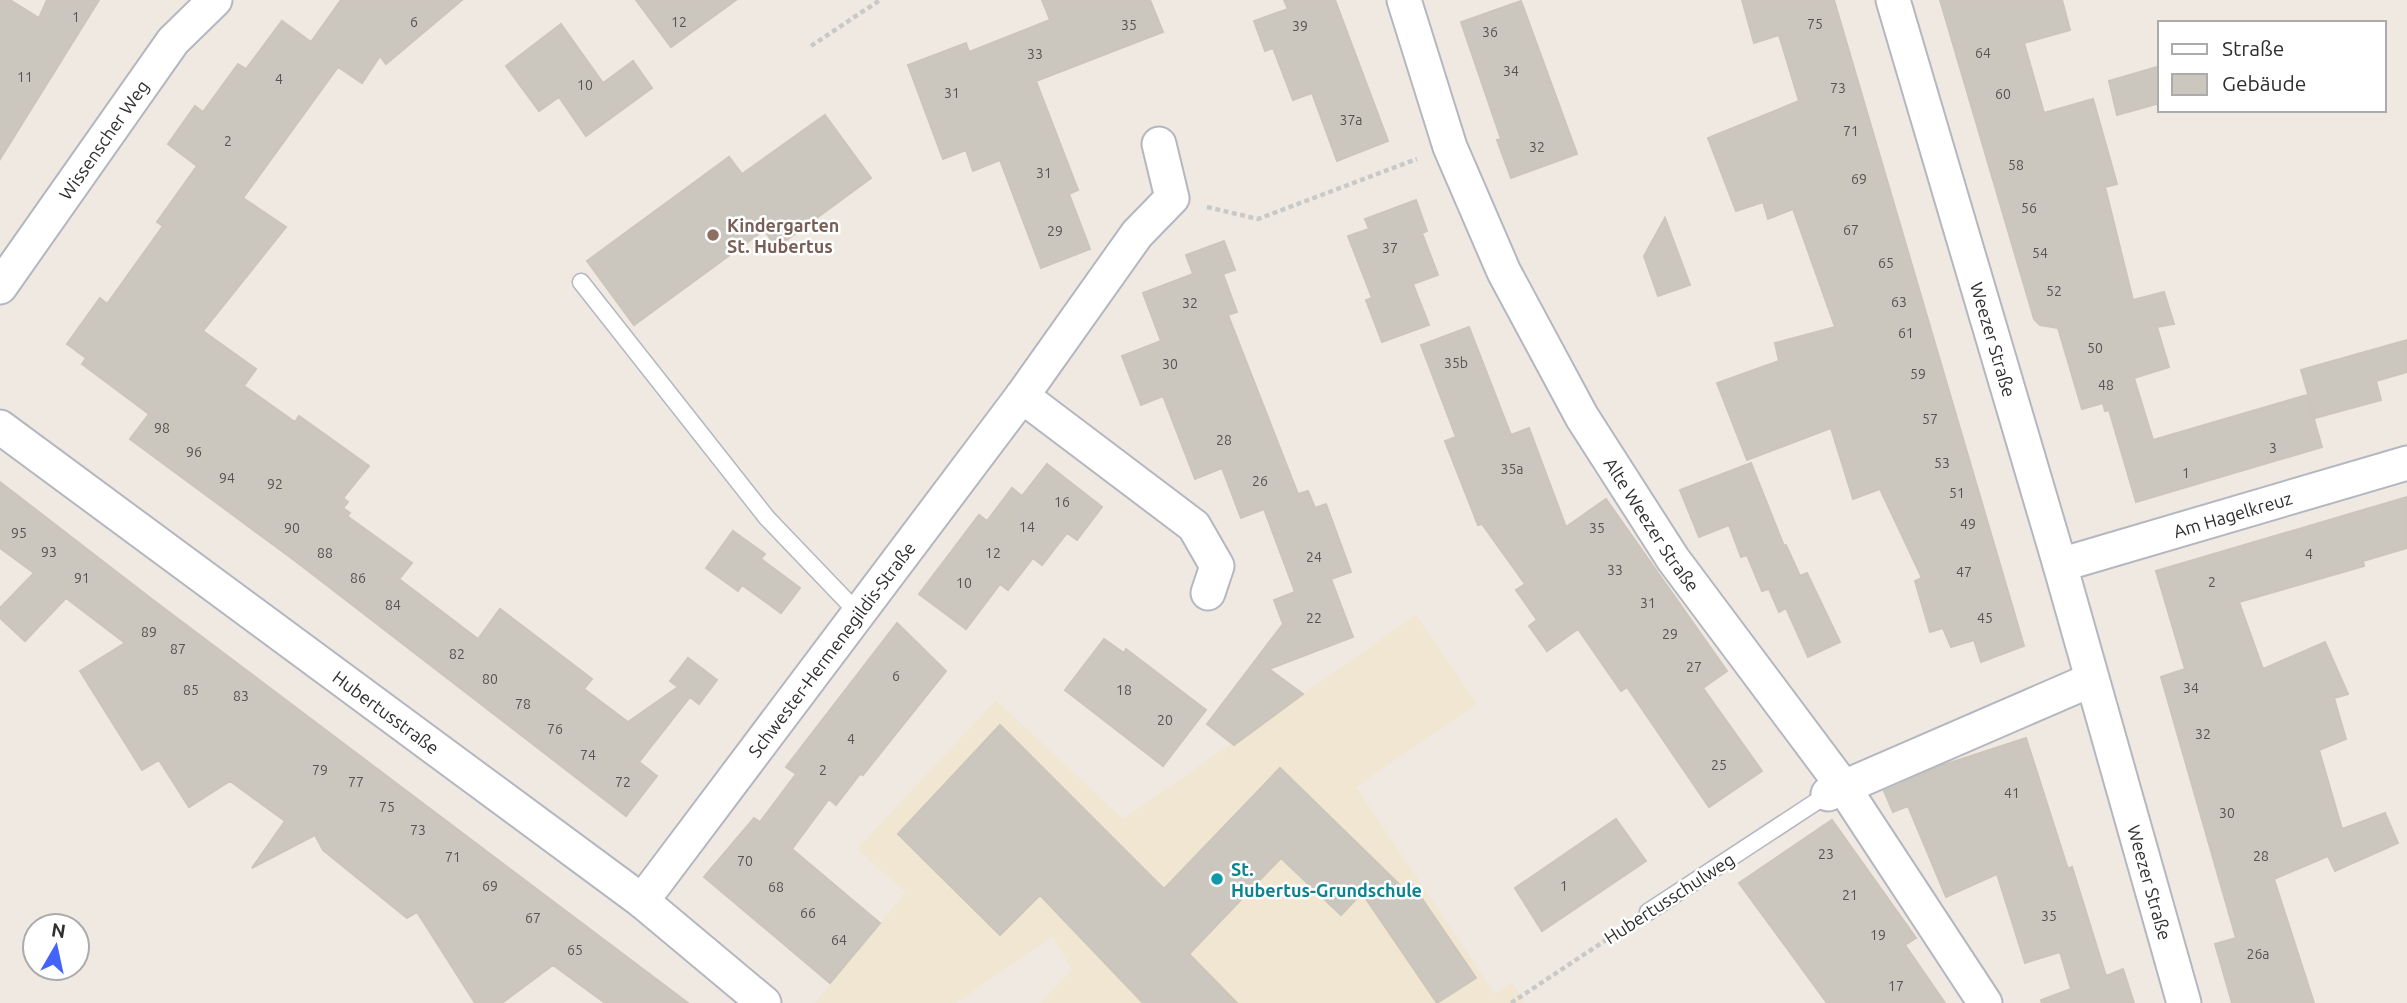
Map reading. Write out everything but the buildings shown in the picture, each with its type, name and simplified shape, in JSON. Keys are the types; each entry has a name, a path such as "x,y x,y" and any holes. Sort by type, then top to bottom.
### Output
{"street":[{"name":"Wissenscher Weg","path":"0,287 173,41 215,0"},
{"name":"Alte Weezer Straße","path":"1404,0 1450,147 1504,272 1582,417 1673,559 1835,789 1978,1001"},
{"name":"Weezer Straße","path":"1893,0 2060,565 2184,1003"},
{"path":"1159,144 1172,198"},
{"name":"Schwester-Hermenegildis-Straße","path":"642,901 1022,396 1137,234 1172,198"},
{"path":"1022,396 1194,526 1217,566 1208,593"},
{"name":"Hubertusstraße","path":"0,427 642,901 764,1003"},
{"name":"Am Hagelkreuz","path":"2060,565 2407,463"},
{"path":"1835,789 2091,680"}],"lane":[{"path":"581,282 767,518 859,614"},
{"name":"Hubertusschulweg","path":"1648,912 1835,789"}],"path":[{"path":"811,46 880,0"},
{"path":"1172,198 1258,219 1450,147"},
{"name":"Hubertusschulweg","path":"1511,1003 1648,912"}],"shaded area":[{"path":"1416,615 1477,704 1356,787 1495,994 1512,983 1525,1003 1040,1003 1072,970 1053,936 956,1003 815,1003 906,892 857,849 996,700 1123,819"}],"place":[{"name":"Kindergarten St. Hubertus","path":"713,235"},
{"name":"St. Hubertus-Grundschule","path":"1217,879"}]}
